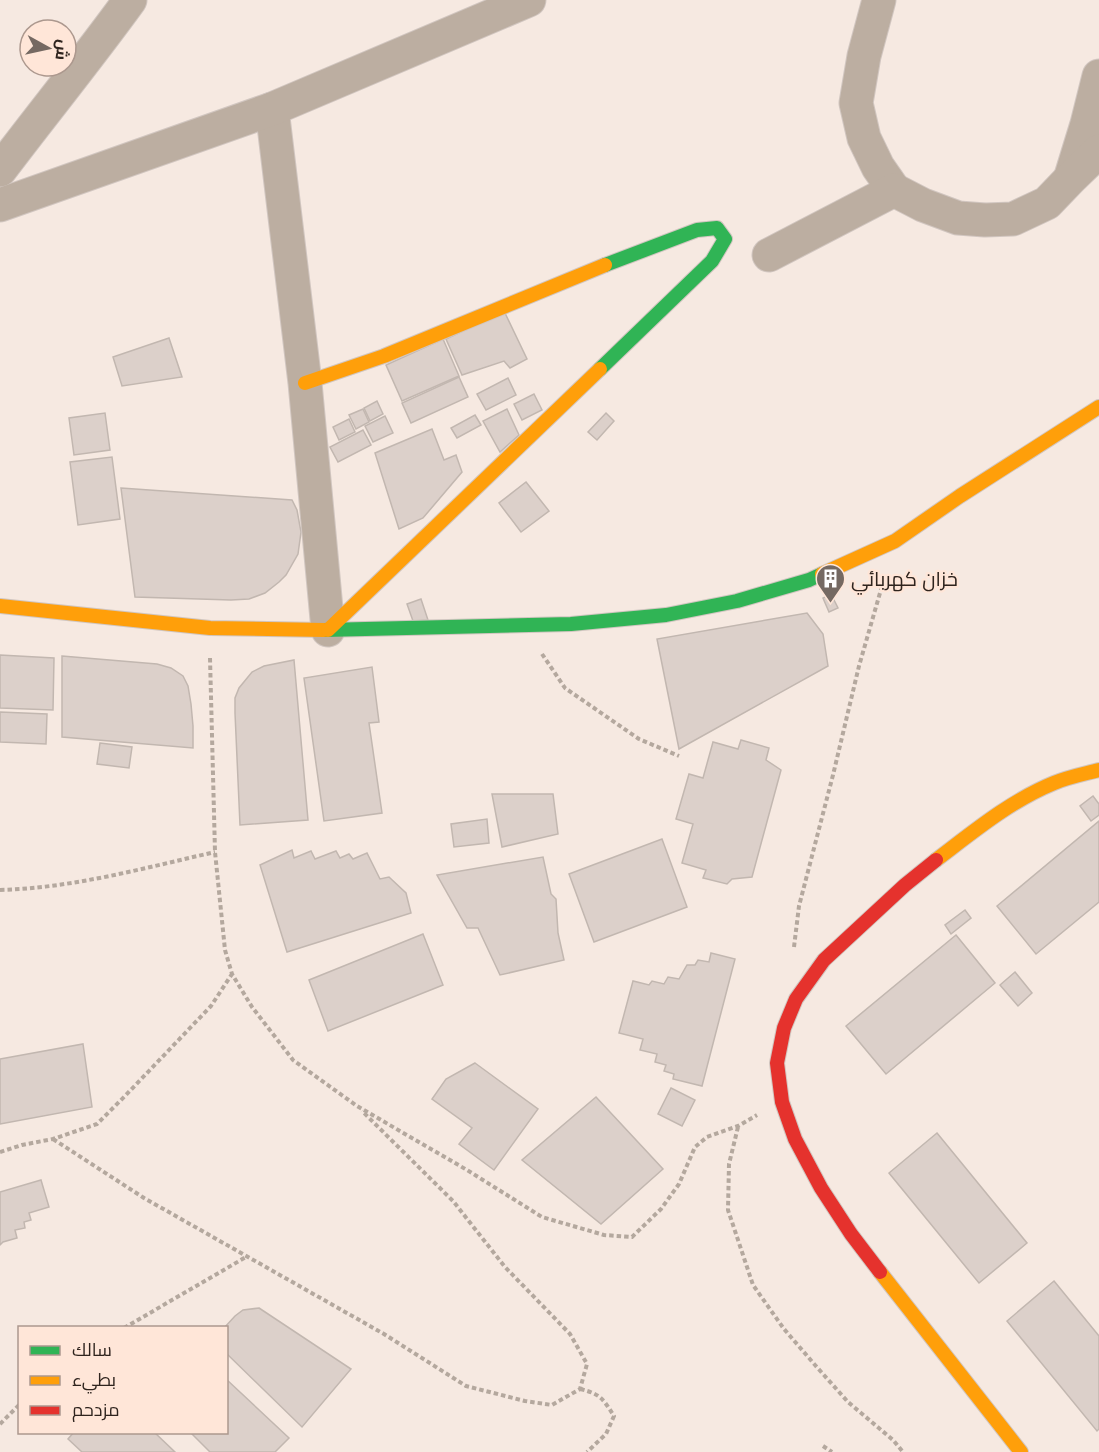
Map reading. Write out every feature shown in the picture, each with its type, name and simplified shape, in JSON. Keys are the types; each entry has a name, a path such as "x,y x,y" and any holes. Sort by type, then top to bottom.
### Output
{"street":[{"path":"0,170 130,0"},
{"path":"0,205 272,109 530,0"},
{"path":"879,0 864,56 856,103 864,138 878,167 894,190 923,205 958,218 1013,219 1047,203 1099,151"},
{"path":"1071,178 1099,76"},
{"path":"272,109 305,383 328,630"},
{"path":"769,255 894,190"},
{"path":"305,383 384,356 601,266 697,230 717,228 725,239 712,261 328,630"},
{"path":"0,606 210,628 328,630 571,624 666,615 737,601 808,580 895,541 960,496 1099,407"},
{"path":"1021,1452 851,1234 821,1188 795,1139 782,1102 777,1064 784,1028 796,999 824,960 905,885 979,827 1017,801 1055,782 1099,770"}],"path":[{"path":"793,950 799,906 859,666 895,541"},
{"path":"532,624 543,655 566,688 639,739 680,756"},
{"path":"210,628 215,852 225,950 232,974 252,1007 293,1060 357,1106 542,1217 604,1235 632,1237 661,1209 679,1184 695,1147 707,1137 738,1126 782,1102"},
{"path":"0,890 81,882 215,852"},
{"path":"0,1152 53,1139 97,1124 211,1005 232,974"},
{"path":"357,1106 453,1201 505,1267 570,1334 587,1364 580,1389"},
{"path":"738,1126 729,1164 728,1210 753,1285 784,1329 848,1402 893,1440 903,1452"},
{"path":"53,1139 144,1198 384,1334 466,1386 525,1401 552,1405 580,1389 594,1392 614,1416 606,1434 587,1452"},
{"path":"127,1326 246,1256"},
{"path":"0,1424 18,1406"},
{"path":"823,1446 832,1452"}],"building":[{"path":"504,311 527,359 510,368 504,361 462,375 446,339"},
{"path":"169,338 182,377 122,386 113,357"},
{"path":"443,339 459,376 402,401 386,365"},
{"path":"459,377 468,397 411,423 402,403"},
{"path":"508,378 516,395 486,410 477,394"},
{"path":"534,394 542,410 522,420 514,404"},
{"path":"377,401 383,414 370,421 364,408"},
{"path":"363,409 369,422 356,429 349,415"},
{"path":"507,409 519,435 500,452 483,421"},
{"path":"105,413 110,450 74,455 69,418"},
{"path":"606,413 614,421 597,440 588,432"},
{"path":"475,415 481,425 457,438 451,428"},
{"path":"385,416 393,433 373,442 365,426"},
{"path":"349,419 355,432 339,440 333,427"},
{"path":"432,429 444,460 456,455 462,472 423,518 399,529 375,453"},
{"path":"363,430 371,445 338,462 330,447"},
{"path":"112,457 120,519 78,525 70,462"},
{"path":"526,482 549,511 521,532 499,503"},
{"path":"121,488 292,500 297,510 301,532 298,554 286,575 279,582 265,593 249,599 135,597"},
{"name":"خزان كهربائي","path":"831,594 838,608 829,612 823,598"},
{"path":"421,599 428,620 413,621 407,604"},
{"path":"807,613 823,634 828,666 679,749 657,639"},
{"path":"0,655 54,658 53,710 0,708"},
{"path":"62,656 157,664 171,668 183,676 188,686 191,704 193,748 62,737"},
{"path":"294,660 308,820 240,825 235,698 239,688 252,672 264,666"},
{"path":"372,667 379,722 369,723 382,813 324,821 304,678"},
{"path":"0,712 47,714 46,744 0,742"},
{"path":"741,740 769,748 766,760 781,770 752,877 732,879 727,884 703,878 706,870 682,863 693,824 676,819 689,774 703,778 713,742 738,749"},
{"path":"100,743 132,747 129,768 97,764"},
{"path":"492,794 553,794 558,834 502,847"},
{"path":"1093,796 1099,804 1099,815 1091,821 1080,806"},
{"path":"487,819 489,843 454,847 451,824"},
{"path":"1099,821 1099,902 1036,954 997,906"},
{"path":"662,839 687,907 594,942 569,874"},
{"path":"292,850 294,858 311,851 315,859 336,851 340,858 349,854 353,859 367,853 380,879 389,877 406,893 411,913 287,952 260,865"},
{"path":"543,857 551,894 556,899 558,933 564,960 500,975 478,928 467,928 437,875"},
{"path":"965,910 971,918 951,934 945,925"},
{"path":"423,934 443,985 328,1031 309,980"},
{"path":"956,935 995,983 886,1074 846,1026"},
{"path":"711,953 735,959 702,1086 673,1079 674,1074 664,1071 666,1065 655,1062 657,1054 640,1050 643,1039 619,1033 633,981 649,985 652,981 664,984 668,977 679,979 687,965 695,965 698,960 709,962"},
{"path":"1015,972 1032,993 1018,1006 1000,985"},
{"path":"83,1044 92,1107 0,1124 0,1059"},
{"path":"475,1063 538,1109 494,1170 459,1144 472,1128 432,1099 446,1079"},
{"path":"671,1088 695,1100 682,1126 658,1114"},
{"path":"596,1097 663,1169 601,1224 522,1160"},
{"path":"937,1133 1027,1243 979,1283 889,1173"},
{"path":"41,1180 49,1207 29,1213 31,1220 24,1222 25,1228 15,1230 17,1238 0,1245 0,1192"},
{"path":"1054,1281 1099,1336 1099,1429 1097,1431 1007,1321"},
{"path":"259,1308 351,1369 302,1427 228,1355 228,1326 226,1326 243,1310"},
{"path":"228,1381 289,1438 275,1452 210,1452 192,1434 228,1434"},
{"path":"72,1434 156,1434 175,1452 82,1452 68,1439"}],"traffic: fast":[{"path":"600,369 712,261 725,239 717,228 697,230 605,265"},
{"path":"324,630 571,624 666,615 737,601 822,574"}],"traffic: slow":[{"path":"305,383 384,356 605,265"},
{"path":"328,630 600,369"},
{"path":"822,574 895,541 960,496 1099,407"},
{"path":"0,606 210,628 324,630"},
{"path":"936,860 992,818 1038,790 1070,777 1099,770"},
{"path":"880,1272 1021,1452"}],"traffic: jam":[{"path":"880,1272 851,1234 821,1188 795,1139 782,1102 777,1063 784,1028 796,999 824,960 905,885 936,860"}],"place":[{"name":"خزان كهربائي","path":"830,604"}]}
